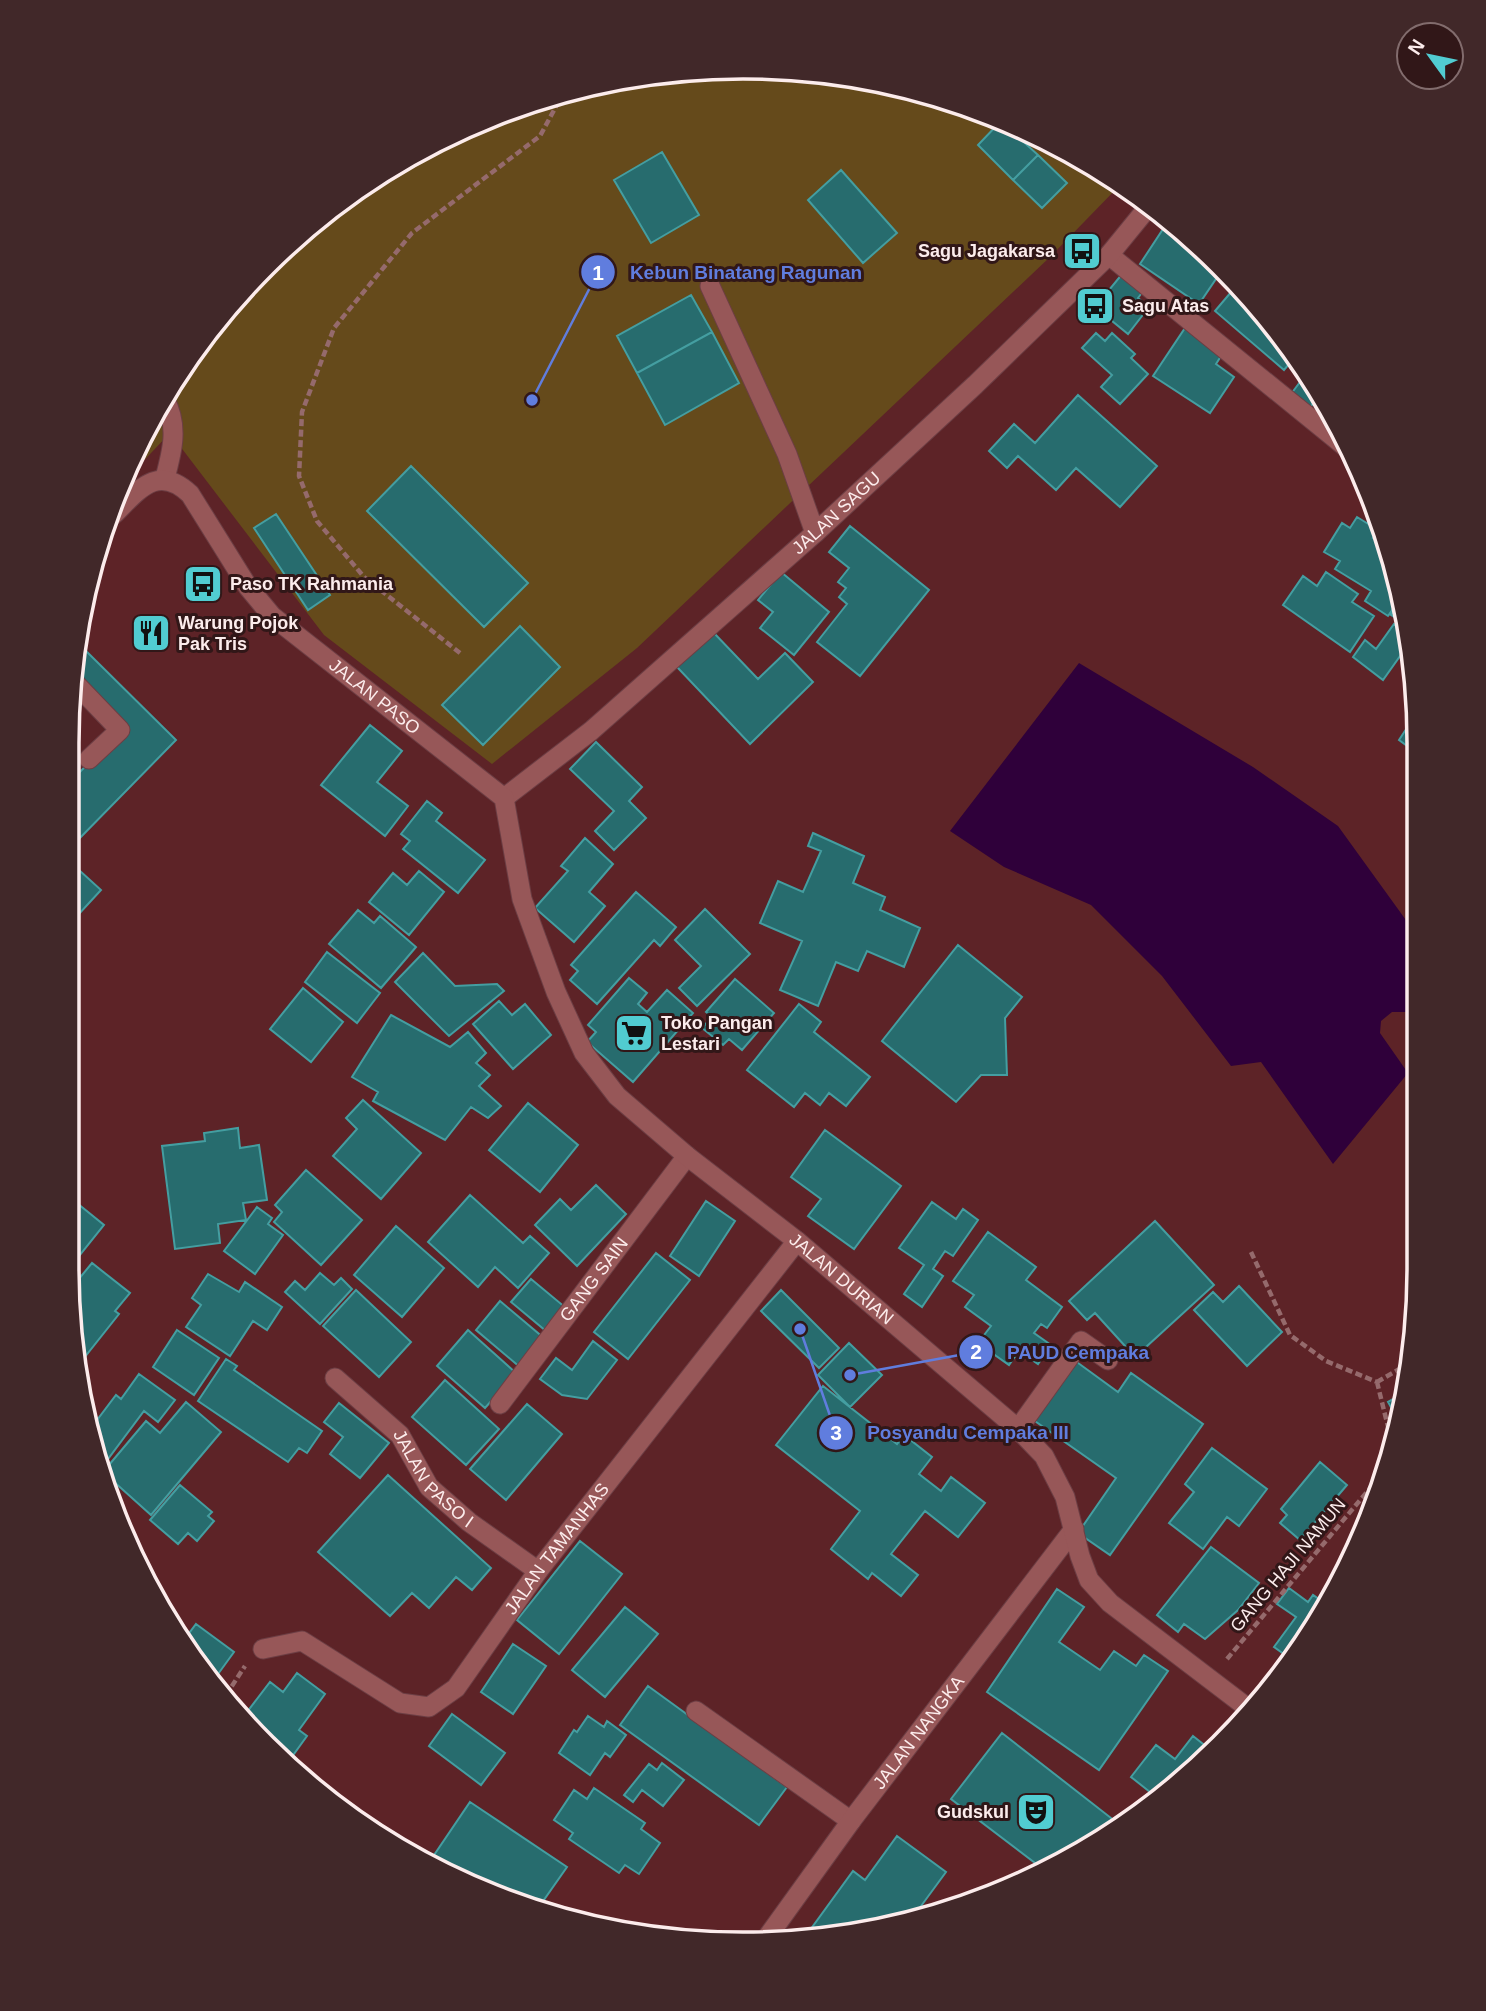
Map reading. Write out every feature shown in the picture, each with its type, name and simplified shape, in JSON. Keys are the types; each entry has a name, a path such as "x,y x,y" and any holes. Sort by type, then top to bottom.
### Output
{"street":[{"name":"JALAN SAGU","path":"504,798 591,731 815,533 975,385 1109,255 1143,213"},
{"path":"1109,255 1332,435"},
{"path":"710,286 787,454 815,533"},
{"path":"123,506 149,482 165,478 173,447 172,414 169,409"},
{"name":"JALAN PASO","path":"165,478 179,483 190,494 248,587 272,616 504,798"},
{"path":"81,689 120,730 89,759"},
{"name":"JALAN DURIAN","path":"504,798 522,899 556,992 584,1053 617,1096 687,1156 797,1241 1018,1429 1044,1456 1065,1497 1089,1580 1110,1603 1243,1704"},
{"name":"GANG SAIN","path":"500,1404 687,1156"},
{"name":"JALAN TAMANHAS","path":"263,1649 302,1641 400,1703 429,1707 456,1688 538,1571 797,1241"},
{"path":"1018,1429 1080,1341 1108,1360"},
{"name":"JALAN PASO I","path":"335,1378 400,1434 429,1487 470,1522 538,1571"},
{"name":"JALAN NANGKA","path":"772,1931 851,1821 1074,1529"},
{"path":"696,1711 851,1821"}],"path":[{"path":"460,653 364,577 317,521 299,476 302,412 334,328 412,233 540,136 557,105"},
{"path":"1251,1252 1290,1335 1326,1361 1377,1382"},
{"path":"1377,1382 1399,1369"},
{"path":"1377,1382 1388,1426"},
{"name":"GANG HAJI NAMUN","path":"1211,1679 1369,1489"}],"shaded area":[{"path":"700,80 786,80 830,84 915,101 997,129 1037,147 1113,192 1050,257 637,648 492,764 324,635 170,433 140,465 168,411 216,339 273,273 305,244 374,191 449,147 489,129 571,101 656,84"},
{"path":"1079,663 1253,767 1338,826 1407,922 1407,1013 1392,1012 1381,1021 1380,1033 1407,1074 1333,1164 1261,1062 1231,1066 1162,976 1091,905 1004,867 950,831"}],"building":[{"path":"994,128 1022,140 1038,155 1013,180 978,145"},
{"path":"662,152 699,215 651,243 614,180"},
{"path":"1038,155 1067,183 1042,208 1013,180"},
{"path":"841,170 897,233 863,263 808,200"},
{"path":"1163,229 1217,277 1199,304 1140,264"},
{"path":"1123,273 1144,290 1138,298 1149,307 1128,334 1095,307"},
{"path":"1231,292 1288,365 1284,370 1215,311"},
{"path":"691,295 712,332 637,373 617,336"},
{"path":"1185,328 1223,353 1216,364 1234,377 1210,413 1153,376"},
{"path":"712,332 739,383 665,425 637,373"},
{"path":"1096,333 1105,341 1112,333 1135,354 1131,358 1148,374 1120,404 1101,387 1112,375 1082,348"},
{"path":"1300,382 1313,403 1310,408 1291,394"},
{"path":"1078,395 1157,466 1120,507 1076,468 1056,490 1018,456 1007,468 989,451 1014,424 1035,443"},
{"path":"411,466 528,583 484,627 367,511"},
{"path":"276,514 330,595 308,610 254,528"},
{"path":"1357,517 1371,525 1393,609 1388,616 1365,601 1371,591 1335,569 1340,561 1324,552 1342,523 1350,528"},
{"path":"850,526 929,590 860,676 817,642 847,604 839,597 846,588 838,582 849,568 829,552"},
{"path":"781,572 829,612 794,655 760,628 773,612 758,600"},
{"path":"1326,572 1358,594 1352,602 1374,616 1350,652 1283,605 1303,576 1317,586"},
{"path":"1394,624 1396,626 1402,654 1383,680 1353,657 1365,640 1376,649"},
{"path":"520,626 560,667 483,745 442,705"},
{"path":"713,632 758,679 785,653 813,682 750,744 677,667"},
{"path":"85,650 176,740 79,839 79,773 126,725 82,680"},
{"path":"370,725 402,751 377,782 408,806 385,836 321,785"},
{"path":"1407,728 1407,746 1399,740"},
{"path":"596,742 642,787 629,801 646,818 614,850 595,831 614,811 570,769"},
{"path":"427,801 442,813 436,821 485,860 458,893 403,849 410,841 401,834"},
{"path":"813,833 864,856 853,883 885,897 880,910 920,928 904,967 867,951 858,971 836,962 818,1006 780,990 802,941 760,923 778,881 803,892 821,851 808,846"},
{"path":"585,838 613,864 589,892 605,906 574,942 535,908 568,871 561,866"},
{"path":"79,870 101,890 79,914"},
{"path":"419,871 444,892 409,935 369,902 393,873 407,885"},
{"path":"636,892 676,927 660,946 654,940 597,1004 570,980 578,971 571,965"},
{"path":"705,909 750,954 697,1006 679,988 701,966 675,940"},
{"path":"358,910 374,923 380,916 416,947 381,988 329,944"},
{"path":"958,945 1022,997 1005,1018 1007,1075 981,1075 956,1102 882,1041"},
{"path":"327,952 380,993 357,1023 305,982"},
{"path":"423,953 455,986 497,984 504,991 449,1036 395,982"},
{"path":"629,978 647,993 638,1004 647,1012 667,990 693,1013 633,1082 587,1042 596,1032 588,1025"},
{"path":"735,979 774,1013 742,1050 729,1039 723,1045 702,1028 712,1017 706,1012"},
{"path":"303,988 343,1022 311,1062 270,1029"},
{"path":"499,1001 512,1015 525,1004 551,1035 513,1069 473,1024"},
{"path":"799,1004 821,1022 814,1032 870,1077 846,1106 829,1093 820,1105 805,1093 794,1107 747,1070"},
{"path":"391,1015 450,1047 468,1032 486,1053 476,1063 490,1075 479,1086 501,1106 488,1118 471,1107 445,1140 373,1101 378,1092 352,1077"},
{"path":"363,1100 421,1153 381,1199 333,1156 357,1129 346,1118"},
{"path":"528,1103 578,1145 540,1192 489,1150"},
{"path":"238,1128 240,1148 259,1145 267,1200 243,1203 246,1220 218,1224 220,1243 175,1249 162,1146 205,1141 204,1133"},
{"path":"825,1130 901,1186 854,1249 808,1216 821,1199 791,1177"},
{"path":"306,1170 362,1220 321,1265 274,1222 282,1212 275,1205"},
{"path":"596,1185 626,1214 577,1266 535,1225 560,1199 571,1210"},
{"path":"470,1195 523,1243 530,1236 549,1253 518,1288 495,1267 478,1287 428,1242"},
{"path":"706,1201 735,1221 699,1276 670,1256"},
{"path":"932,1202 956,1219 963,1209 978,1220 953,1256 945,1251 933,1269 943,1276 922,1307 904,1294 924,1265 899,1248"},
{"path":"79,1205 104,1225 79,1256"},
{"path":"257,1207 272,1218 268,1224 283,1235 255,1274 224,1251"},
{"path":"1155,1221 1214,1285 1135,1357 1095,1313 1087,1320 1069,1301"},
{"path":"396,1226 444,1268 402,1317 354,1275"},
{"path":"988,1232 1036,1267 1026,1280 1062,1307 1047,1328 1041,1324 1034,1333 1051,1345 1038,1364 1019,1351 1009,1365 978,1343 991,1326 965,1307 974,1295 953,1281"},
{"path":"656,1253 690,1280 628,1359 594,1332"},
{"path":"92,1263 130,1293 115,1311 119,1314 84,1357 79,1278"},
{"path":"320,1273 334,1285 341,1278 352,1289 320,1324 285,1292 295,1281 305,1290"},
{"path":"208,1274 239,1292 245,1282 282,1307 267,1330 253,1321 230,1356 186,1327 201,1305 192,1298"},
{"path":"531,1279 566,1308 546,1331 511,1302"},
{"path":"1239,1286 1282,1332 1247,1366 1194,1310 1213,1292 1223,1302"},
{"path":"356,1290 411,1342 379,1377 323,1326"},
{"path":"781,1290 839,1348 819,1368 761,1311"},
{"path":"500,1301 545,1339 521,1368 476,1330"},
{"path":"177,1330 219,1358 194,1395 153,1367"},
{"path":"468,1330 516,1373 485,1408 437,1366"},
{"path":"593,1341 617,1360 587,1399 562,1395 540,1379 556,1358 572,1370"},
{"path":"849,1343 882,1375 850,1407 818,1375"},
{"path":"226,1359 237,1366 234,1370 322,1431 307,1453 299,1448 288,1462 198,1401"},
{"path":"1074,1360 1118,1392 1131,1373 1203,1424 1110,1555 1078,1533 1116,1478 1032,1419"},
{"path":"139,1374 175,1400 158,1422 144,1411 107,1460 97,1420 116,1395 121,1399"},
{"path":"445,1380 499,1429 466,1465 412,1417"},
{"path":"823,1386 897,1444 904,1435 932,1457 919,1474 941,1491 951,1477 985,1503 958,1537 925,1511 891,1554 918,1575 901,1596 872,1573 868,1579 831,1549 860,1511 776,1445"},
{"path":"186,1402 221,1432 151,1515 114,1482 109,1465 146,1421 160,1433"},
{"path":"339,1403 389,1443 360,1478 330,1454 343,1437 324,1422"},
{"path":"527,1404 562,1434 506,1500 470,1469"},
{"path":"1212,1448 1267,1489 1239,1526 1227,1517 1203,1549 1169,1523 1194,1492 1185,1484"},
{"path":"1320,1462 1347,1485 1300,1540 1280,1523 1287,1515 1281,1509"},
{"path":"388,1475 491,1568 472,1590 456,1577 429,1608 412,1593 390,1616 318,1552"},
{"path":"180,1485 212,1512 208,1516 214,1521 197,1541 188,1533 178,1544 150,1520"},
{"path":"580,1541 622,1574 559,1654 517,1620"},
{"path":"1211,1547 1259,1583 1238,1610 1205,1639 1184,1624 1178,1632 1157,1615"},
{"path":"1289,1588 1308,1602 1313,1595 1319,1599 1283,1654 1274,1647 1296,1617 1277,1604"},
{"path":"1057,1589 1084,1607 1059,1642 1100,1670 1114,1651 1136,1666 1144,1655 1168,1671 1099,1770 987,1692"},
{"path":"625,1607 658,1634 605,1697 572,1670"},
{"path":"196,1624 234,1652 218,1674 191,1637 189,1634"},
{"path":"513,1644 546,1666 513,1714 481,1692"},
{"path":"297,1673 325,1694 299,1730 307,1736 293,1756 248,1711 270,1682 283,1692"},
{"path":"648,1686 787,1787 759,1825 620,1725"},
{"path":"452,1714 505,1753 481,1785 429,1746"},
{"path":"588,1716 604,1727 607,1721 626,1735 610,1757 605,1753 590,1775 559,1753 574,1730 577,1732"},
{"name":"Gudskul","path":"1002,1733 1113,1819 1037,1864 951,1799"},
{"path":"1193,1736 1205,1745 1150,1792 1131,1777 1156,1745 1175,1759"},
{"path":"662,1763 684,1780 663,1806 642,1790 633,1802 624,1795 649,1764 657,1770"},
{"path":"594,1788 645,1823 641,1829 660,1843 639,1874 625,1865 619,1873 569,1839 573,1833 554,1820 574,1790 587,1799"},
{"path":"470,1802 567,1867 543,1901 489,1882 434,1856"},
{"path":"897,1836 946,1872 919,1909 811,1929 853,1871 865,1880"}],"place":[{"name":"Sagu Jagakarsa","path":"1082,251"},
{"name":"Sagu Atas","path":"1095,306"},
{"name":"Kebun Binatang Ragunan","path":"532,400"},
{"name":"Paso TK Rahmania","path":"203,584"},
{"name":"Warung Pojok Pak Tris","path":"151,633"},
{"name":"Toko Pangan Lestari","path":"634,1033"},
{"name":"Posyandu Cempaka III","path":"800,1329"},
{"name":"PAUD Cempaka","path":"850,1375"},
{"name":"Gudskul","path":"1036,1812"}]}
